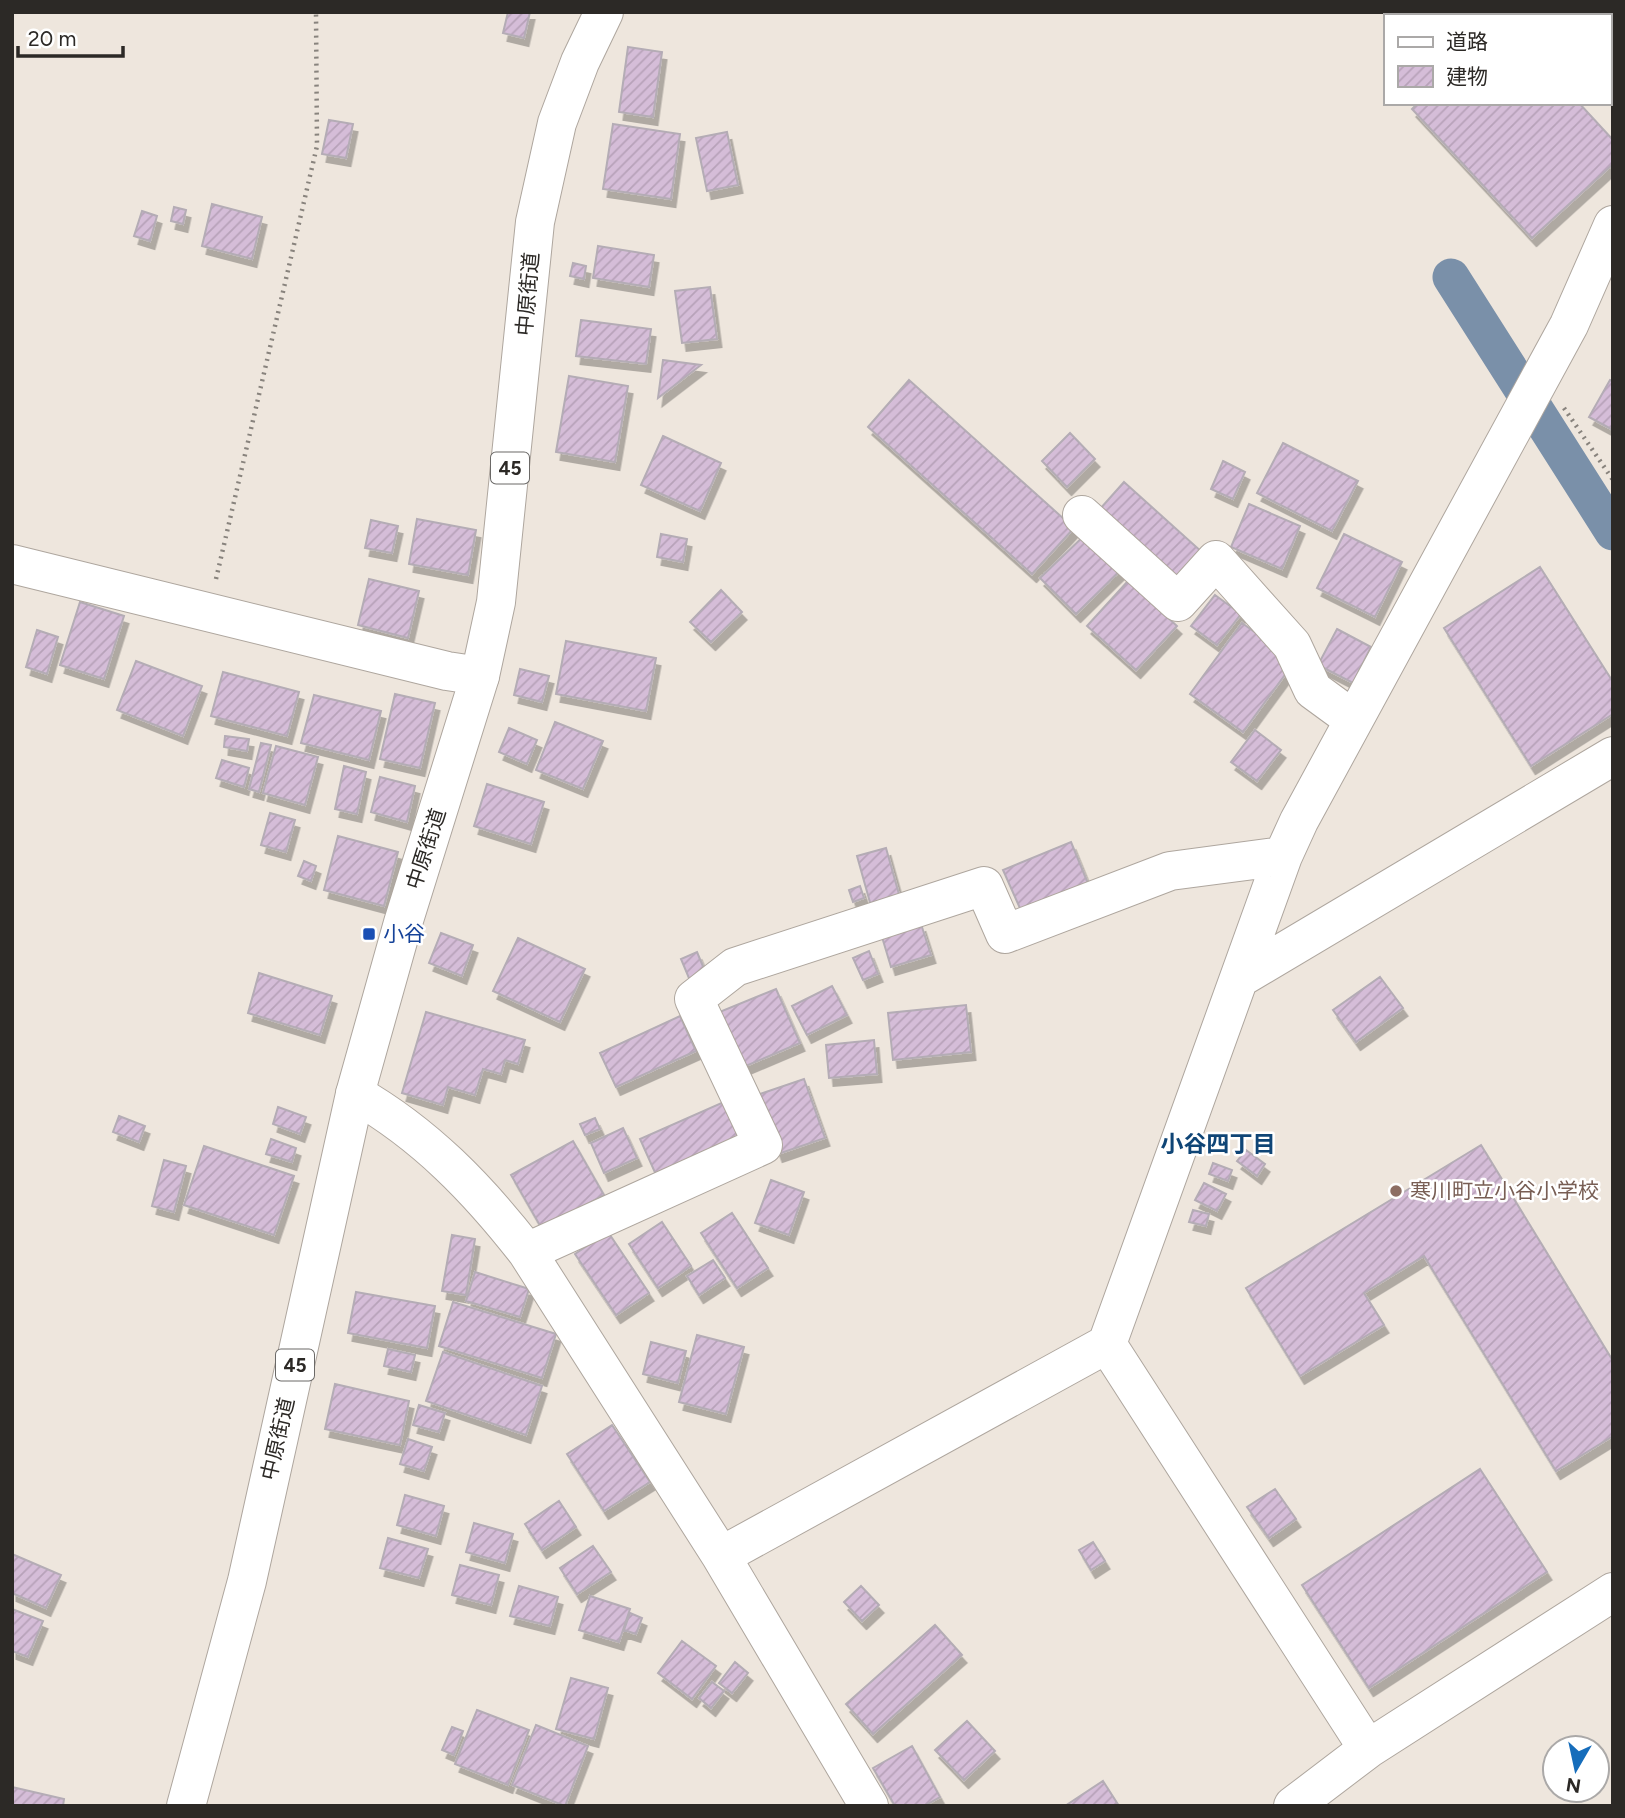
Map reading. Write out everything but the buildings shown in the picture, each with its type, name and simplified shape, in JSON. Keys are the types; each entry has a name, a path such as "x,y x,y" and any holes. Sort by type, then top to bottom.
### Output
{"street":[{"name":"中原街道","path":"186,1806 247,1581 355,1094 403,923 480,676 496,602 535,222 557,123 580,62 603,13"},
{"path":"721,1556 1107,1344 1283,856 1569,325 1613,225"},
{"path":"1082,515 1178,602 1216,559 1292,645 1312,690 1354,720"},
{"path":"12,564 208,610 447,671 480,676"},
{"path":"1240,978 1613,756"},
{"path":"527,1252 763,1145 694,999 735,967 984,886 1005,933 1170,871 1283,856"},
{"path":"355,1094 411,1129 451,1164 494,1209 527,1252 721,1556 870,1806"},
{"path":"1107,1344 1368,1749"},
{"path":"1293,1806 1368,1749 1613,1592"}],"path":[{"path":"208,610 250,442 317,146 316,12"},
{"path":"1532,390 1613,480"}],"waterway":[{"path":"1451,277 1613,532"}],"place":[{"name":"小谷","path":"369,934"},
{"name":"寒川町立小谷小学校","path":"1396,1191"}],"district":[{"name":"小谷四丁目","path":"1218,1144"}]}
